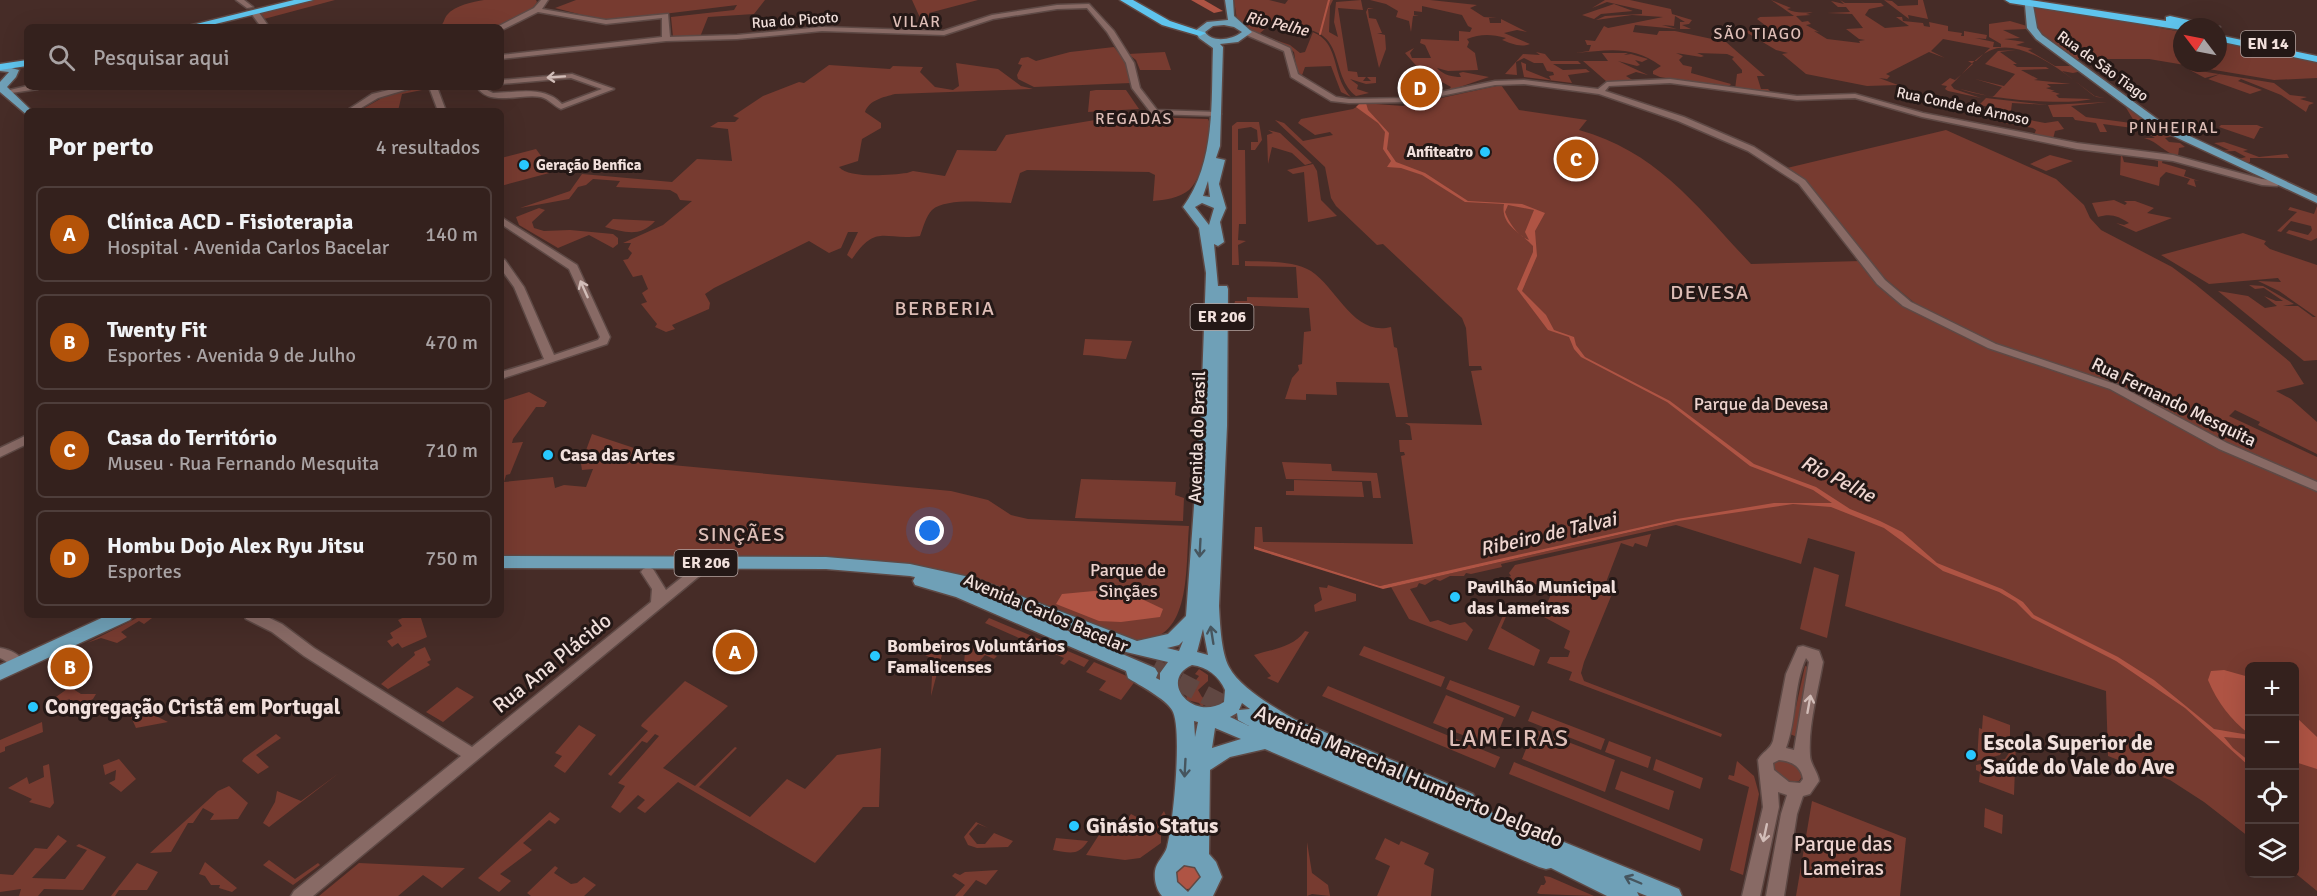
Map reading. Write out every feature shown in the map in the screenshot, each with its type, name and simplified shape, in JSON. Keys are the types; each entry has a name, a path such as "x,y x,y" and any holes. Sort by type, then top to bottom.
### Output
{"highway":[{"path":"190,24 294,0"},
{"path":"202,24 308,0"},
{"path":"1125,0 1161,21 1207,27"},
{"path":"1134,0 1169,19 1207,27"},
{"path":"1147,0 1169,19"},
{"path":"2010,0 2173,24"},
{"path":"2032,2 2173,23"},
{"path":"2100,12 2173,27"},
{"path":"2227,33 2317,54"},
{"path":"0,68 24,64"},
{"path":"8,88 24,72"}],"main road":[{"path":"1207,27 1221,17 1224,0"},
{"path":"1210,40 1237,40 1247,32 1230,17 1229,0"},
{"name":"Rua de São Tiago","path":"2032,2 2032,28 2039,37 2156,123 2277,183"},
{"path":"1207,27 1237,24"},
{"path":"1207,27 1210,40 1218,47 1217,114 1212,158 1196,207 1209,215 1219,207"},
{"name":"Avenida do Brasil","path":"1220,667 1211,627 1210,606 1222,312 1222,262 1214,222 1219,207 1212,187 1225,136 1226,49 1237,40"},
{"path":"0,68 14,70 8,88 24,117"},
{"path":"8,88 24,108"},
{"name":"Rua Conde de Arnoso","path":"2277,183 2317,200"},
{"name":"Avenida do Brasil","path":"1185,659 1193,638 1208,418 1212,273 1208,237 1196,207"},
{"name":"Avenida Carlos Bacelar","path":"504,562 826,563 902,574 961,592 1151,671"},
{"name":"Avenida Carlos Bacelar","path":"504,573 823,572 949,576 986,588 1132,647 1185,659"},
{"name":"Avenida Carlos Bacelar","path":"902,574 1135,674 1179,705"},
{"path":"0,673 118,618"},
{"name":"ER 206","path":"1132,647 1146,647 1173,640 1194,619"},
{"path":"1178,896 1167,887 1164,876 1167,865 1174,858 1181,831 1186,744 1179,705 1168,681 1173,668 1185,659 1199,658 1220,667"},
{"name":"ER 206","path":"1220,667 1233,685"},
{"path":"1199,858 1198,832 1204,731 1209,717 1225,712 1231,706 1234,700 1233,685"},
{"name":"Avenida Marechal Humberto Delgado","path":"1233,685 1264,710 1288,725 1498,814 1593,871 1629,896"},
{"name":"ER 206","path":"1179,705 1198,716 1209,717"},
{"name":"Avenida Marechal Humberto Delgado","path":"1209,717 1265,742 1593,871 1671,896"},
{"name":"Avenida Marechal Humberto Delgado","path":"1243,718 1296,748 1593,871"},
{"path":"1202,765 1225,750 1265,742"},
{"path":"1174,858 1191,855 1199,858 1209,868 1211,881 1204,893 1197,896"}],"street":[{"path":"240,0 263,24"},
{"path":"504,26 537,10 545,0"},
{"name":"Rua do Picoto","path":"504,57 666,39 737,37 830,29 939,34 998,16 1089,6 1110,31 1122,54 1130,63 1136,87 1155,112 1217,114"},
{"path":"537,10 603,22 665,16 666,39"},
{"path":"1247,32 1273,43"},
{"path":"1237,40 1273,43"},
{"name":"Rua Fernando Mesquita","path":"1273,43 1290,53 1292,71 1298,79 1334,99 1330,103 1336,106 1347,106 1349,102 1411,100 1510,82 1600,92 1665,112 1737,143 1796,177 1815,194 1881,282 1894,295 1914,308 1992,346 2114,387 2223,446 2317,487"},
{"path":"483,90 492,95 545,95 561,107 610,89 572,76 504,82"},
{"name":"Rua Conde de Arnoso","path":"1600,92 1607,84 1664,81 1778,96 1855,96 1922,115 2077,146 2163,156 2262,182 2277,183"},
{"path":"8,88 24,87"},
{"path":"355,108 375,96 399,90"},
{"path":"434,90 441,108"},
{"path":"504,222 573,267 605,337 603,342 594,346 504,375"},
{"path":"504,266 519,287 550,360"},
{"path":"0,453 24,441"},
{"path":"648,572 659,588 658,602"},
{"name":"Rua Ana Plácido","path":"300,896 696,573"},
{"path":"274,622 309,652 472,755"},
{"path":"1751,896 1772,794 1766,760 1776,753 1784,736 1797,664 1803,651 1814,655 1816,662 1802,743 1802,762"},
{"path":"0,653 8,655 18,664"},
{"path":"1768,775 1778,784 1797,790 1804,789 1811,781 1811,774 1802,762 1792,756 1776,753"},
{"path":"1775,896 1789,814 1797,790"}],"green space":[{"path":"314,0 335,0 264,19 260,12"},
{"path":"484,0 536,0 537,2 533,8 504,24 442,24 450,12 464,4"},
{"path":"576,0 765,0 754,14 708,17 700,37 673,37 671,17 734,10 737,5 606,21 555,8"},
{"path":"912,0 978,0 929,13 934,32 926,31"},
{"path":"1234,0 1269,0 1285,4 1288,0 1333,0 1330,6 1329,32 1338,37 1334,22 1336,2 1361,0 1363,10 1338,8 1348,71 1357,72 1358,77 1366,77 1363,81 1371,81 1367,77 1376,77 1376,83 1366,84 1350,79 1358,85 1357,89 1369,93 1356,96 1348,88 1332,46 1325,38 1316,32 1273,22 1259,34 1290,45 1300,53 1305,52 1313,32 1324,39 1330,47 1344,87 1351,97 1341,92 1331,66 1305,67 1301,78 1297,71 1294,52 1286,46 1257,35 1237,20"},
{"path":"1370,0 1430,0 1477,5 1470,8 1484,17 1497,18 1489,18 1490,23 1501,23 1501,19 1527,32 1517,30 1504,33 1530,44 1515,45 1502,40 1506,38 1490,35 1467,39 1469,42 1467,47 1475,53 1478,70 1448,71 1437,68 1455,77 1461,77 1459,73 1463,72 1489,77 1448,91 1451,87 1420,70 1405,53 1414,48 1410,53 1412,58 1431,58 1425,45 1420,43 1421,39 1459,41 1459,31 1470,32 1472,28 1468,26 1462,15 1422,6 1422,12 1414,11 1414,15 1419,15 1413,16 1411,32 1409,21 1396,17 1398,11 1386,4"},
{"path":"1605,0 1630,0 1671,9 1672,14 1692,20 1689,24 1682,25 1691,29 1680,29 1680,22 1685,22 1675,16 1674,26 1662,25 1677,29 1635,25 1633,32 1657,35 1659,31 1675,31 1726,42 1765,76 1757,76 1761,89 1768,89 1773,94 1735,89 1737,74 1742,73 1742,70 1732,59 1734,57 1727,54 1697,53 1704,56 1701,57 1676,53 1683,56 1679,60 1683,65 1692,67 1691,73 1731,84 1727,89 1660,77 1653,74 1653,71 1661,66 1650,59 1630,52 1610,50 1576,53 1589,51 1591,45 1587,45 1585,40 1595,41 1604,26 1608,28 1663,17 1632,15 1596,20 1605,16 1642,14 1642,10 1607,2 1592,8"},
{"path":"1771,0 1793,11 1813,12 1806,14 1811,15 1796,16 1802,22 1808,21 1811,24 1806,25 1827,39 1860,43 1859,41 1865,40 1859,39 1846,29 1863,28 1852,14 1827,13 1850,12 1846,7 1838,7 1831,1 1844,4 1840,0 1845,3 1881,3 1884,6 1869,9 1865,15 1885,28 1909,26 1896,17 1902,17 1903,21 1923,23 1924,26 1930,27 1929,22 1948,26 1948,31 1962,33 1961,36 1964,36 1964,31 1987,35 1986,39 1975,38 1994,42 1993,47 2001,47 2001,44 1989,37 1989,24 2010,21 2027,26 2028,29 2003,30 2020,38 2004,39 2025,42 2016,45 2033,49 2028,50 2055,66 2074,66 2082,71 2073,73 2062,71 2095,96 2059,69 2030,53 2002,48 1984,54 1990,48 1943,39 1931,51 1945,58 1929,52 1886,74 1890,76 1887,79 1879,78 1898,85 1867,86 1806,74 1782,54 1788,53 1776,50 1744,31 1770,29 1757,19 1760,17 1794,16"},
{"path":"1884,0 1892,1 1898,6 1918,5 1918,0 1923,0 1928,19 1908,15 1909,19"},
{"path":"1614,4 1633,11 1601,14 1594,19 1582,15"},
{"path":"2034,5 2173,30 2173,63 2149,59 2075,59 2048,42 2038,31"},
{"path":"1368,8 1374,9 1368,9 1369,18 1376,19 1382,33 1377,33 1385,35 1386,49 1379,68 1366,12"},
{"path":"2227,41 2317,61 2317,78 2274,80 2226,72"},
{"path":"1114,47 1128,65 1131,83 1034,87 1018,79 1017,75 1022,65 1018,64 1021,58 1028,57 1036,61 1070,52"},
{"path":"2016,50 2000,52 2017,64 2013,64 2017,67 2046,67 2049,69 2021,70 2038,79 2034,80 2071,84 2047,84 2051,87 2046,88 2060,94 2056,95 2059,98 2091,99 2045,102 1993,97 2002,87 1975,79 2004,86 2015,74 1985,64 1998,51"},
{"path":"1165,52 1171,70 1140,70 1136,60 1128,54"},
{"path":"1536,52 1545,54 1551,61 1578,61 1581,64 1553,64 1563,70 1586,69 1590,72 1568,75 1572,83 1524,77 1521,62 1526,64 1526,70 1551,80 1549,76 1554,75 1553,72 1547,71 1543,63 1534,63 1524,58 1516,62 1517,75 1505,74 1523,54 1540,55"},
{"path":"1602,53 1628,53 1624,55 1631,54 1648,59 1642,62 1635,60 1640,65 1637,66 1618,61 1648,75 1636,72 1626,76 1634,81 1606,81 1583,61 1608,61"},
{"path":"956,63 998,69 1021,86 1033,89 895,94 882,98 873,102 865,112 881,123 881,128 862,139 858,161 839,167 844,171 860,175 891,175 913,171 945,176 957,150 996,151 1006,135 1101,119 1148,117 1208,119 1209,145 1198,177 1194,185 1185,193 1153,201 1155,175 1149,172 1027,170 1020,173 1011,203 958,202 939,206 928,215 920,236 875,237 868,241 852,259 847,255 858,232 848,232 841,248 829,253 809,241 714,288 705,294 710,303 709,309 672,325 675,329 666,332 655,327 657,324 641,304 647,302 642,293 648,289 642,275 633,277 623,260 628,259 632,253 628,249 631,243 623,243 663,225 692,201 680,200 677,194 670,190 616,187 620,181 593,179 586,185 578,187 569,199 520,208 570,191 582,174 672,182 697,159 732,161 728,129 710,127 718,122 735,122 739,118 733,116 763,96 799,82 804,83 829,65 890,69 893,66 923,67 920,72 935,87 953,90 959,86"},
{"path":"2194,72 2220,74 2205,78"},
{"path":"1962,74 1951,85 1954,89 1981,98 1948,91 1945,89 1947,86 1941,85 1950,78 1955,80"},
{"path":"2220,74 2274,83 2290,95 2307,97 2300,99 2314,103 2309,105 2306,112 2281,95 2241,79 2238,81 2262,90 2250,94 2208,79"},
{"name":"Parque da Devesa","path":"1501,85 1519,110 1587,120 1579,130 1632,152 1654,167 1694,202 1751,264 1861,261 1880,286 1895,299 1983,344 2102,385 2317,489 2317,891 2299,876 2299,662 2245,662 2245,834 2204,802 2170,780 2108,756 2106,691 1845,606 1855,552 1808,538 1801,564 1676,525 1501,564 1502,567 1471,574 1466,573 1464,576 1450,576 1440,581 1435,579 1425,585 1419,583 1417,587 1410,589 1430,622 1438,620 1450,625 1465,622 1473,630 1467,641 1409,619 1391,587 1678,521 1380,586 1254,546 1255,527 1262,527 1263,542 1413,544 1401,456 1405,455 1404,452 1400,452 1399,440 1412,440 1410,426 1405,423 1482,425 1471,371 1482,370 1481,366 1469,366 1466,328 1462,318 1383,244 1377,245 1336,206 1331,198 1325,167 1275,120 1284,123 1303,141 1333,135 1330,132 1315,135 1298,123 1301,119 1353,109 1363,103 1403,106 1411,103 1427,106 1432,100"},
{"path":"422,90 402,94 399,108 364,108 387,95"},
{"path":"1126,90 1139,109 1088,112 1090,91"},
{"path":"1986,98 2048,105 2012,103 2011,111 1979,105"},
{"path":"2107,102 2071,106 2086,117 2131,123 2134,121 2125,106 2155,129 2173,136 2165,138 2169,142 2180,143 2185,147 2179,148 2178,156 2173,155 2144,138 2155,138 2140,129 2103,124 2107,132 2100,132 2096,123 2075,120 2073,117 2053,117 2048,105"},
{"path":"2001,111 2011,113 2009,116 2045,123 2058,121 2064,129 2055,131 2053,139 2034,135 2036,130 2033,128 1999,122 2000,117 2009,118"},
{"path":"1237,122 1259,122 1262,140 1255,150 1251,150 1251,142 1258,142 1257,130 1251,127 1238,129 1238,150 1245,150 1246,224 1239,224 1238,240 1246,241 1238,245 1239,265 1232,265 1232,126"},
{"path":"2221,125 2257,125 2264,128 2260,128 2254,139 2219,127"},
{"path":"1268,130 1280,133 1312,163 1305,165 1292,153 1272,147 1268,164 1267,135 1273,133"},
{"path":"1946,130 2056,179 2084,205 2090,218 2101,230 2172,267 2290,362 2304,384 2276,391 2291,399 2317,422 2317,454 2258,425 2260,422 2235,410 2229,416 2317,457 2317,481 2233,449 2119,387 1999,346 1916,304 1882,276 1814,191 1787,168"},
{"path":"2224,142 2248,150 2243,151 2259,157 2287,154 2289,158 2250,158 2250,162 2240,164 2235,160 2246,157 2235,151 2215,152 2229,150 2214,143"},
{"name":"Geração Benfica","path":"536,149 553,172 504,185 504,157"},
{"path":"2121,152 2124,162 2158,167 2158,161 2151,159 2151,156 2163,159 2162,163 2186,170 2184,176 2199,181 2194,180 2196,187 2187,184 2190,179 2166,172 2160,178 2159,186 2120,175"},
{"path":"2050,155 2073,161 2046,171 2030,164"},
{"path":"1313,164 1317,171 1321,200 1337,216 1308,222 1304,172 1293,174 1287,170"},
{"path":"2114,200 2125,205 2127,203 2124,201 2135,201 2154,208 2147,213 2172,218 2136,232 2116,223 2124,225 2129,223 2118,217 2107,215 2098,217 2092,203"},
{"path":"2317,206 2317,238 2311,241 2286,233 2289,230 2308,235 2312,230 2311,226 2291,221 2281,232 2277,231 2297,212 2288,210 2290,207 2314,214"},
{"path":"539,208 545,210 532,222 534,228 544,231 570,230 613,234 618,238 618,244 613,248 589,235 558,248 519,225 516,217"},
{"path":"613,219 655,221 644,230 632,232 605,227"},
{"path":"2243,233 2266,241 2264,244 2270,249 2317,265 2317,360 2304,361 2218,291 2248,296 2265,308 2277,306 2264,296 2283,301 2264,288 2255,289 2249,285 2263,286 2294,304 2283,306 2298,306 2316,317 2279,291 2258,281 2281,282 2278,278 2209,284 2161,255"},
{"path":"1245,261 1279,262 1304,267 1320,279 1356,318 1367,325 1378,328 1391,327 1394,347 1397,348 1408,417 1396,417 1389,383 1336,382 1337,395 1306,394 1306,400 1285,399 1292,378 1299,370 1298,365 1302,364 1304,332 1311,331 1309,308 1234,305 1235,301 1247,301 1247,297 1298,298 1296,267 1245,266"},
{"path":"1085,339 1132,341 1126,359 1121,359 1083,355"},
{"name":"Parque de Sinçães","path":"529,392 547,402 544,407 536,407 513,439 512,443 523,442 510,474 506,475 504,482 504,400"},
{"name":"Parque de Sinçães","path":"592,434 655,455 650,463 951,491 988,500 1011,515 1028,519 1189,526 1185,585 1181,604 1174,620 1164,633 1148,639 1126,639 968,576 911,565 857,559 504,558 504,482 553,477 555,488 564,485 586,487 593,469 582,470 581,464"},
{"path":"1282,462 1331,464 1332,471 1377,473 1381,498 1373,498 1371,481 1286,479"},
{"path":"1081,479 1176,482 1175,495 1184,498 1183,521 1075,518"},
{"path":"1294,480 1362,482 1364,497 1286,495 1286,491 1294,491"},
{"path":"1651,534 1647,547 1635,543 1633,547 1621,543 1603,590 1612,594 1581,673 1584,681 1722,734 1721,737 1569,680 1572,672 1547,663 1550,657 1568,657 1570,651 1564,648 1570,631 1542,616 1556,582 1546,579 1543,587 1527,581 1524,586 1500,580 1511,576 1509,573 1515,565"},
{"path":"1814,567 1839,575 1827,638 1800,629"},
{"path":"1328,585 1356,594 1356,601 1315,612 1314,605 1322,600 1319,587 1327,588"},
{"path":"1505,611 1508,612 1501,628 1540,650 1534,666 1488,649"},
{"path":"137,618 152,618 144,624 139,621 121,632 127,637 117,643 101,638 87,643"},
{"path":"421,618 427,637 402,648 398,643 392,647 387,641 393,638 390,633 402,626 398,620"},
{"path":"989,618 1089,660 1084,667 1069,660 1064,665 1060,663 1064,658 985,623"},
{"path":"1305,631 1309,632 1278,683 1267,678 1271,676 1254,655 1288,644"},
{"path":"936,643 944,647 931,696 932,676 917,672 931,658 925,655"},
{"path":"1364,646 1445,677 1441,687 1359,655"},
{"path":"425,647 431,660 427,662 430,665 388,689 381,684 415,655 414,652"},
{"path":"972,648 997,656 994,659 985,655 973,668 964,663 965,652"},
{"path":"1094,662 1136,680 1121,700 1099,690 1106,681 1086,672"},
{"path":"1805,666 1808,667 1797,737 1790,734"},
{"path":"1199,669 1208,675 1208,681 1198,690 1202,697 1208,700 1202,707 1199,703 1187,700 1185,686 1191,679 1196,680 1199,676 1195,674"},
{"path":"1450,680 1520,706 1515,717 1446,689"},
{"path":"685,681 728,706 663,768 695,786 735,747 737,748 699,787 750,817 787,779 805,789 837,755 881,748 879,807 863,807 815,863 678,782 645,813 637,808 645,800 638,795 620,813 611,807 625,786 618,783 659,736 655,734 647,743 642,741 611,776 608,774 648,731 641,726 642,724"},
{"path":"1328,686 1500,757 1495,768 1322,696"},
{"path":"70,687 81,694 96,694 93,699 62,715 67,710 66,706 70,699 57,703 53,699"},
{"path":"457,687 474,697 443,722 426,712"},
{"path":"1446,695 1504,718 1492,747 1433,723"},
{"path":"144,708 168,722 136,728 131,717"},
{"path":"1532,711 1605,739 1601,750 1528,721"},
{"path":"1983,715 2010,725 2010,738 2000,755 1977,761 1979,728 1982,729"},
{"path":"42,722 43,732 5,747 5,751 0,753 0,740"},
{"path":"579,725 596,735 565,773 554,766 562,756 555,753"},
{"path":"1534,729 1615,760 1605,792 1522,759"},
{"path":"276,734 281,738 256,755 269,767 258,774 242,761"},
{"path":"1609,741 1651,757 1648,768 1605,752"},
{"path":"2016,742 2014,795 1979,782 1980,772 1976,770 1976,765 2005,759"},
{"path":"1780,758 1797,765 1803,775 1799,781 1787,782 1775,774 1772,764"},
{"path":"119,759 136,779 121,792 109,783 115,780 116,770 105,775 103,765"},
{"path":"1656,759 1703,778 1700,789 1653,770"},
{"path":"1737,761 1754,776 1759,794 1743,875 1730,870 1749,787 1728,779 1729,775 1734,776"},
{"path":"1514,762 1703,839 1700,851 1509,774"},
{"path":"49,764 54,803 50,808 29,802 32,799 8,788 27,777 29,784 44,777 43,766"},
{"path":"1621,771 1674,791 1669,810 1615,789"},
{"path":"339,773 269,827 263,823 275,802 277,791 301,801"},
{"path":"229,786 248,803 238,819 210,820 214,814 203,808 193,823 188,823 171,852 150,853 218,791"},
{"name":"Parque das Lameiras","path":"1812,801 1906,838 1900,896 1796,896"},
{"path":"1985,808 2003,815 2002,834 1984,827"},
{"path":"1164,811 1167,818 1161,830 1161,843 1140,858 1125,860 1086,855 1106,824 1119,830 1131,814 1154,826"},
{"path":"550,812 560,819 555,824 549,820 523,843 532,850 500,874 511,881 499,892 478,878"},
{"path":"976,822 988,828 978,824 969,834 977,844 985,844 994,833 1013,841 1008,847 977,848 968,845 964,837"},
{"path":"58,835 67,841 32,878 65,879 87,850 76,846 79,844 106,857 83,890 44,889 38,896 19,896 21,889 0,892 0,874 13,875 35,848 47,849"},
{"path":"1056,838 1088,841 1081,849 1069,852 1053,850"},
{"path":"1385,838 1399,845 1401,841 1429,853 1424,864 1434,869 1431,896 1377,896 1390,866 1375,859"},
{"path":"1307,842 1312,873 1328,885 1330,896 1312,894 1307,896"},
{"path":"269,860 295,879 318,863 320,865 293,885 263,865"},
{"path":"205,862 237,888 232,892 219,888 220,885 211,885 205,876 199,874"},
{"path":"137,863 158,872 147,890 119,890 115,896 111,896"},
{"path":"359,863 465,868 442,888 423,875 398,896 319,896"},
{"path":"555,866 558,868 554,873 571,884 577,883 584,877 596,885 584,896 531,896 527,893"},
{"path":"998,870 986,885 976,880 963,896 955,896 965,885 952,876 955,873 960,875 965,872"},
{"path":"1544,876 1594,896 1537,893 1541,885 1546,882"}],"shaded area":[{"path":"1360,103 1366,103 1368,110 1389,133 1387,149 1396,162 1425,173 1468,201 1522,204 1545,213 1535,231 1537,256 1522,291 1546,315 1554,330 1574,337 1576,345 1585,357 1670,401 1754,464 1816,487 1850,509 1902,532 1937,563 2002,589 2023,602 2034,615 2118,657 2154,680 2214,729 2245,734 2245,739 2224,737 2245,758 2245,762 2185,708 2116,661 2032,618 2016,602 1999,592 1943,571 1884,528 1831,507 1793,504 1678,521 1383,589 1254,549 1254,546 1380,586 1677,519 1774,503 1832,503 1813,490 1750,466 1667,402 1581,357 1574,349 1569,337 1548,330 1517,289 1533,252 1533,246 1522,236 1529,240 1525,232 1534,210 1508,205 1505,212 1511,225 1520,235 1509,224 1505,218 1504,204 1465,202 1422,175 1401,168 1387,167 1391,161 1383,149 1385,132 1378,123 1356,107"},
{"path":"1094,591 1127,592 1163,609 1160,617 1121,622 1099,621 1056,604 1062,594"},
{"path":"2224,670 2245,676 2245,731 2225,710 2216,696 2208,680 2211,671"},
{"path":"2299,720 2317,737 2317,769 2299,763"},
{"path":"1187,863 1196,867 1200,876 1196,885 1187,889 1178,885 1174,876 1178,867"}],"waterway":[{"name":"Rio Pelhe","path":"1196,0 1218,11"},
{"path":"1320,34 1329,0"}],"tunnel":[{"path":"1153,668 1238,712"}],"place":[{"name":"Hombu Dojo Alex Ryu Jitsu","path":"1420,88"},
{"name":"Anfiteatro","path":"1485,152"},
{"name":"Casa do Território","path":"1576,159"},
{"name":"Geração Benfica","path":"524,165"},
{"name":"Casa das Artes","path":"548,455"},
{"name":"Pavilhão Municipal das Lameiras","path":"1455,597"},
{"name":"Clínica ACD - Fisioterapia","path":"735,652"},
{"name":"Bombeiros Voluntários Famalicenses","path":"875,656"},
{"name":"Twenty Fit","path":"70,667"},
{"name":"Congregação Cristã em Portugal","path":"33,707"},
{"name":"Escola Superior de Saúde do Vale do Ave","path":"1971,755"},
{"name":"Ginásio Status","path":"1074,826"}],"district":[{"name":"VILAR","path":"917,22"},
{"name":"SÃO TIAGO","path":"1758,34"},
{"name":"REGADAS","path":"1134,119"},
{"name":"PINHEIRAL","path":"2174,128"},
{"name":"DEVESA","path":"1710,292"},
{"name":"BERBERIA","path":"945,308"},
{"name":"SINÇÃES","path":"742,534"},
{"name":"LAMEIRAS","path":"1509,738"}],"water label":[{"name":"Ribeiro de Talvai","path":"1548,534"}]}
